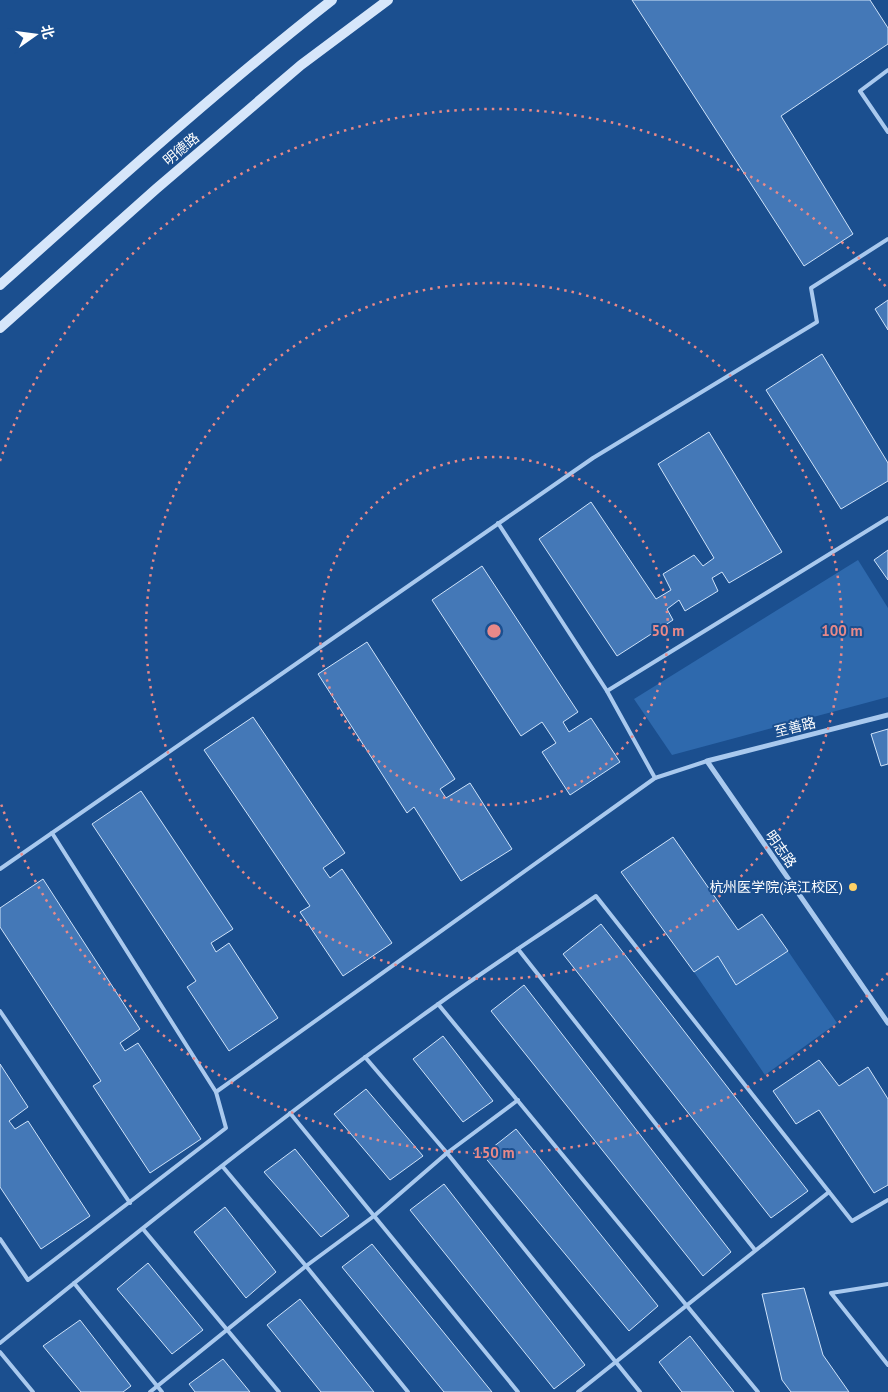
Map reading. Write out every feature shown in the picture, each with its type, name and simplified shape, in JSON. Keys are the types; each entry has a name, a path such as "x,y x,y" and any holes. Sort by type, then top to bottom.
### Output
{"street":[{"name":"明德路","path":"0,285 288,34 332,0"},
{"name":"明德路","path":"0,328 156,189 301,65 388,0"},
{"name":"至善路","path":"707,761 888,715"},
{"name":"明志路","path":"707,761 888,1023"}],"lane":[{"path":"888,70 860,91 888,132"},
{"path":"0,869 593,458 817,322 810,288 888,239"},
{"path":"607,692 888,518"},
{"path":"498,523 607,692 655,778"},
{"path":"216,1092 655,778 707,761"},
{"path":"0,1239 28,1280 226,1128 216,1092 52,833"},
{"path":"0,1343 290,1113 438,1004 596,896 852,1220 888,1200"},
{"path":"518,949 756,1250"},
{"path":"438,1004 758,1392"},
{"path":"0,1011 130,1202"},
{"path":"365,1057 447,1154 640,1392"},
{"path":"150,1392 306,1266 374,1216 447,1154 518,1100"},
{"path":"290,1113 518,1392"},
{"path":"223,1166 408,1392"},
{"path":"578,1392 829,1192"},
{"path":"143,1229 279,1392"},
{"path":"74,1283 162,1392"},
{"path":"888,1284 831,1293 888,1365"},
{"path":"0,1352 33,1392"}],"shaded area":[{"path":"858,560 888,608 888,697 672,755 634,699"},
{"path":"788,951 837,1023 765,1075 694,972 718,956 736,985"}],"building":[{"path":"632,0 870,0 888,28 888,44 781,116 853,234 804,266"},
{"path":"888,300 888,330 875,309"},
{"path":"822,354 888,463 888,481 841,509 766,390"},
{"path":"709,432 782,552 729,583 722,572 712,578 718,591 685,611 679,600 667,609 673,620 617,656 539,539 591,502 656,599 671,590 663,574 694,555 703,566 714,558 658,464"},
{"path":"888,550 888,580 874,560"},
{"path":"482,566 578,712 563,722 569,732 591,718 620,762 570,795 542,752 556,743 542,722 521,736 432,600"},
{"path":"367,642 455,779 440,789 446,798 470,783 512,849 461,881 414,807 407,813 318,674"},
{"path":"253,717 345,853 323,868 330,878 342,869 392,943 343,976 300,912 310,906 204,750"},
{"path":"888,729 888,764 881,766 871,734"},
{"path":"141,791 233,929 211,943 216,952 229,943 278,1018 229,1051 187,987 196,981 92,824"},
{"path":"673,837 738,930 762,914 788,951 736,985 718,956 694,972 621,872"},
{"path":"43,879 140,1029 120,1043 125,1051 138,1043 201,1139 150,1173 93,1086 101,1081 0,927 0,908"},
{"path":"601,924 808,1191 771,1218 563,954"},
{"path":"524,985 731,1252 703,1276 491,1011"},
{"path":"443,1036 493,1101 463,1122 413,1059"},
{"path":"819,1060 839,1086 868,1067 888,1099 888,1185 874,1193 819,1110 796,1124 773,1091"},
{"path":"0,1064 28,1107 9,1121 15,1129 28,1121 90,1216 41,1249 0,1187"},
{"path":"366,1089 423,1156 390,1180 334,1114"},
{"path":"516,1129 658,1306 629,1331 483,1155"},
{"path":"295,1149 349,1216 321,1237 264,1172"},
{"path":"444,1184 585,1365 554,1389 410,1210"},
{"path":"225,1207 276,1272 246,1298 194,1232"},
{"path":"372,1244 492,1392 444,1392 342,1267"},
{"path":"148,1263 203,1330 172,1354 117,1289"},
{"path":"804,1288 823,1355 849,1392 791,1392 782,1380 762,1294"},
{"path":"300,1299 374,1392 321,1392 267,1325"},
{"path":"80,1320 131,1386 123,1392 81,1392 43,1346"},
{"path":"690,1336 734,1392 682,1392 659,1362"},
{"path":"223,1359 250,1392 195,1392 189,1384"}],"place":[{"name":"杭州医学院(滨江校区)","path":"853,887"}]}
